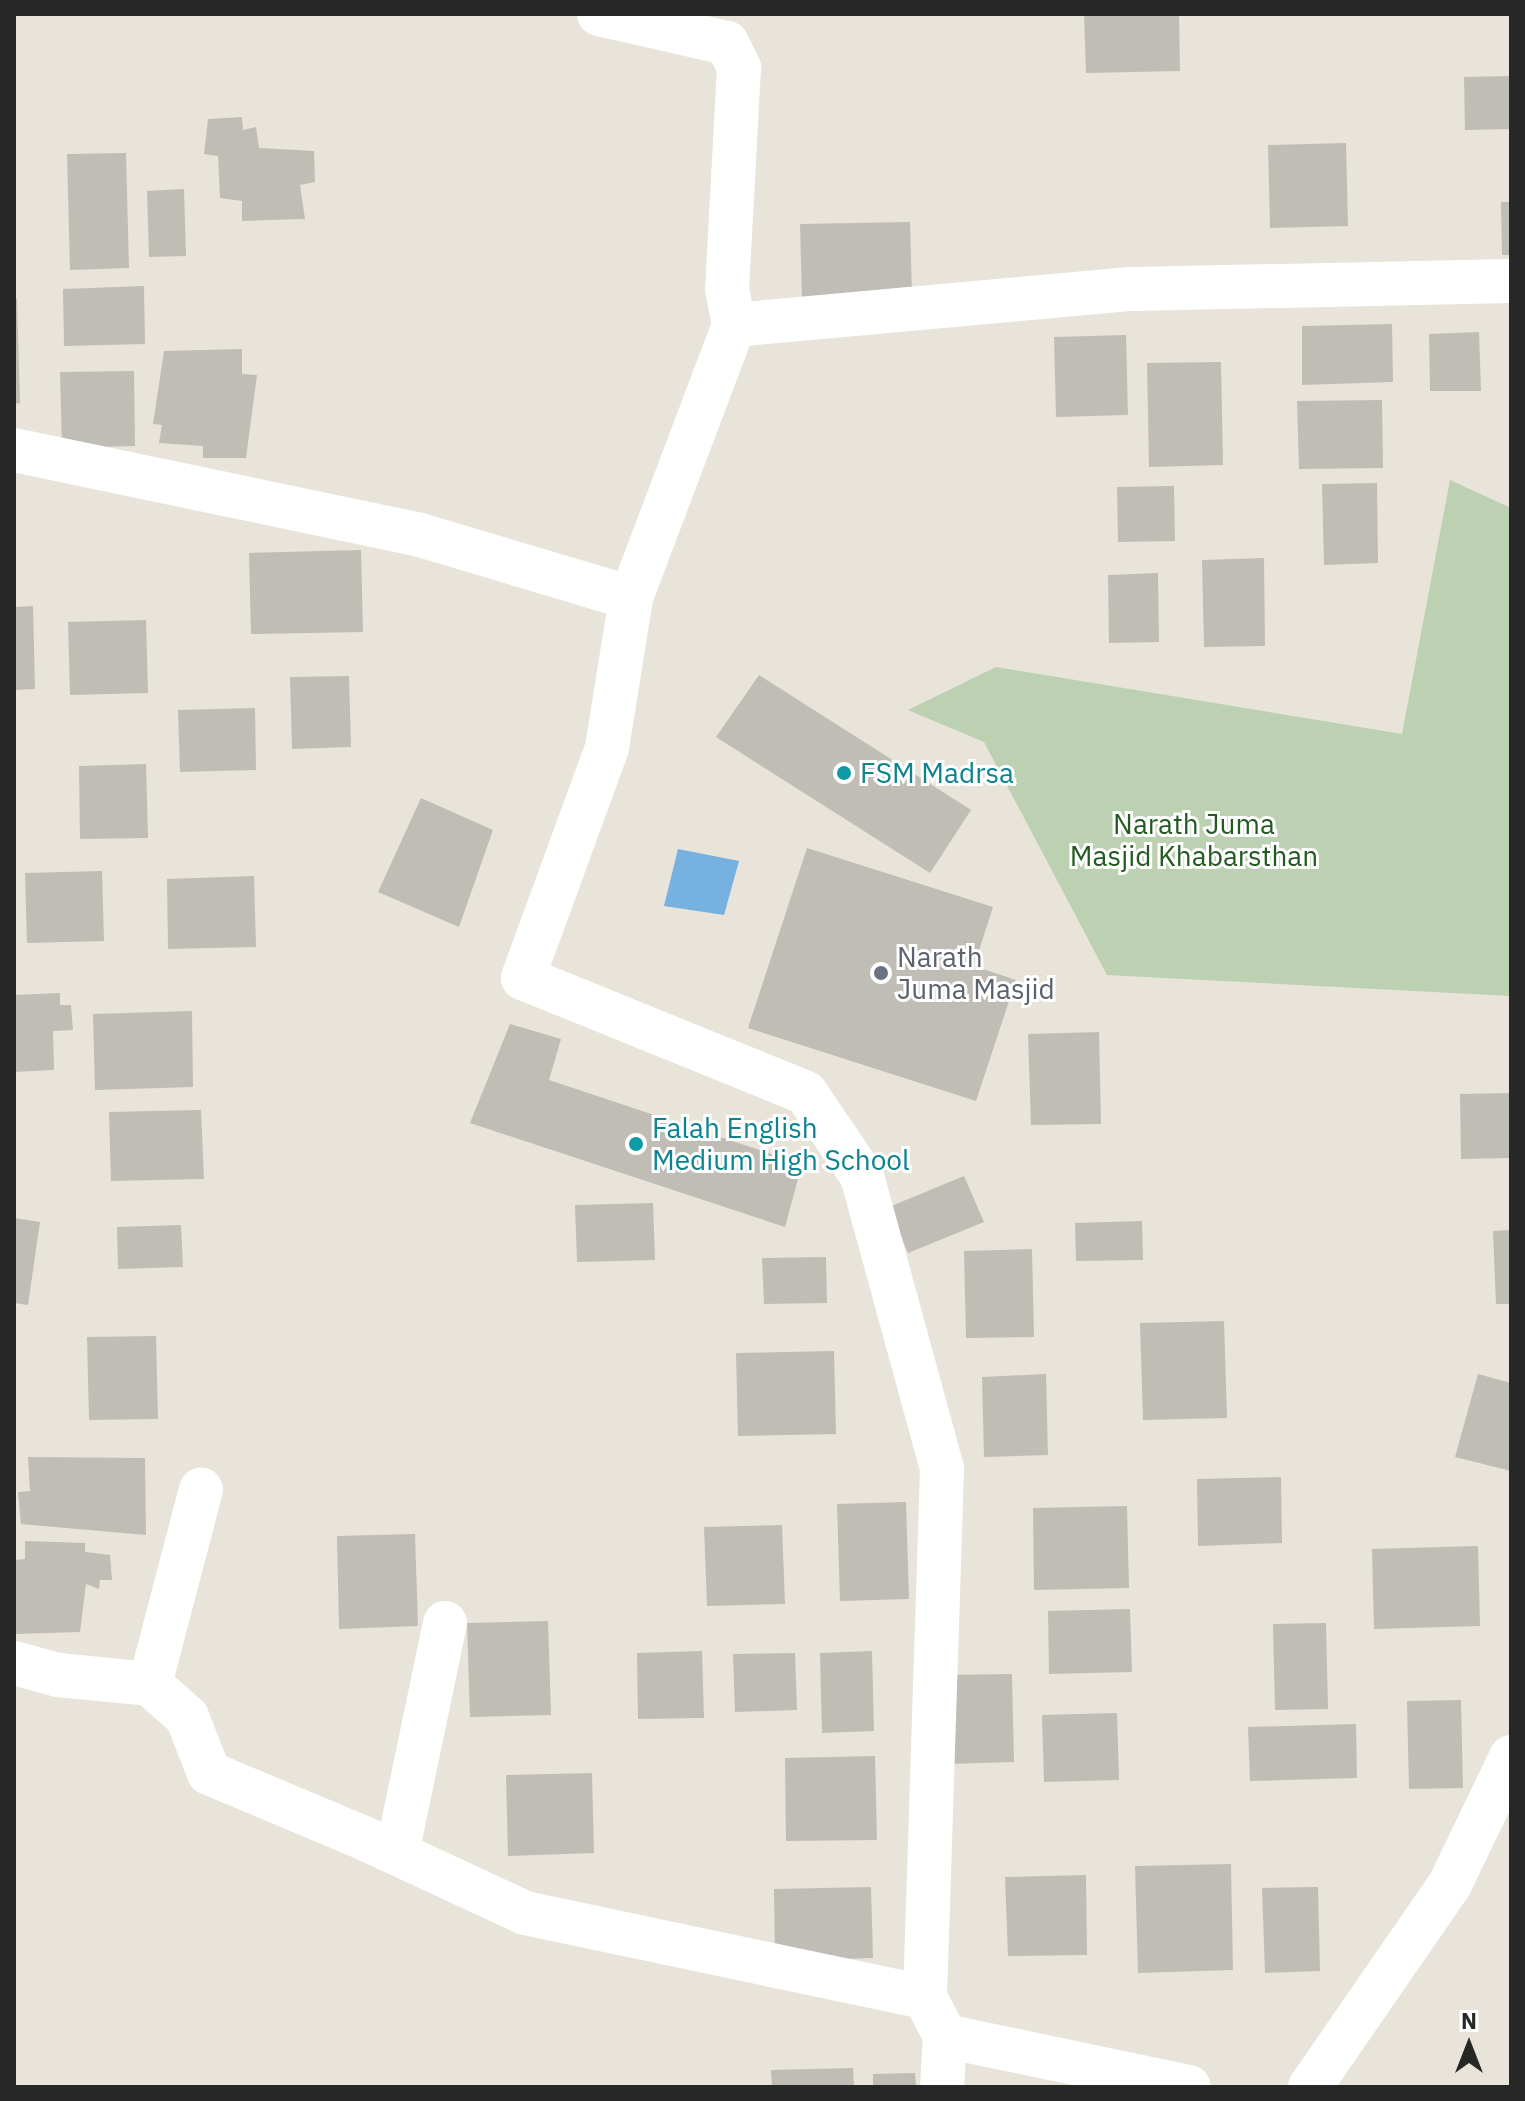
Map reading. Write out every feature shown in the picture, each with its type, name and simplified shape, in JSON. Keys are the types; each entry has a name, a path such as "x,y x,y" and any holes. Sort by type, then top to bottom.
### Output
{"street":[{"path":"599,14 734,29 739,68 727,289 734,325 631,598 607,748 523,978 806,1093 862,1176 942,1469 925,1997 945,2036 942,2087"},
{"path":"734,325 1133,289 1511,281"},
{"path":"14,450 420,535 631,598"},
{"path":"150,1684 201,1490"},
{"path":"397,1853 445,1623"},
{"path":"14,1663 58,1675 150,1684 187,1717 209,1773 397,1853 525,1913 925,1997"},
{"path":"1310,2087 1450,1884 1511,1757"},
{"path":"945,2036 1189,2087"}],"green space":[{"name":"Narath Juma Masjid Khabarsthan","path":"1450,480 1511,508 1511,996 1107,975 984,742 908,710 996,667 1402,734"}],"water":[{"path":"678,849 739,861 724,915 664,906"}],"building":[{"path":"1084,14 1179,14 1180,71 1086,73"},
{"path":"1511,76 1511,129 1465,130 1464,77"},
{"path":"242,117 243,130 256,127 259,148 314,151 315,182 300,185 305,219 242,221 242,201 220,198 218,156 204,154 208,119"},
{"path":"1346,143 1348,226 1270,228 1268,145"},
{"path":"126,153 129,268 70,270 67,154"},
{"path":"184,189 186,256 149,257 147,191"},
{"path":"1501,202 1511,202 1511,255 1502,255"},
{"path":"910,222 912,296 802,299 800,224"},
{"path":"144,286 145,344 64,346 63,289"},
{"path":"14,299 17,299 20,403 14,404"},
{"path":"1392,324 1393,382 1302,385 1302,326"},
{"path":"1479,332 1481,391 1430,391 1429,334"},
{"path":"1126,335 1128,415 1056,417 1054,337"},
{"path":"242,349 242,374 257,375 246,458 203,458 203,446 159,443 162,425 153,424 164,351"},
{"path":"1221,362 1223,465 1149,467 1147,363"},
{"path":"134,371 135,446 62,448 60,372"},
{"path":"1382,400 1383,468 1299,469 1297,401"},
{"path":"1377,483 1378,563 1324,565 1322,484"},
{"path":"1174,486 1175,541 1118,542 1117,487"},
{"path":"361,550 363,632 251,634 249,553"},
{"path":"1264,558 1265,646 1204,647 1202,560"},
{"path":"1158,573 1159,642 1109,643 1108,575"},
{"path":"33,606 35,689 14,690 14,607"},
{"path":"146,620 148,693 70,695 68,622"},
{"name":"FSM Madrsa","path":"759,675 971,810 930,873 716,737"},
{"path":"349,676 351,747 292,749 290,677"},
{"path":"255,708 256,770 180,772 178,710"},
{"path":"146,764 148,838 80,839 79,766"},
{"path":"421,798 493,830 459,927 378,892"},
{"name":"Narath Juma Masjid","path":"807,848 993,907 974,966 1016,980 976,1101 748,1028"},
{"path":"102,871 104,941 27,943 25,873"},
{"path":"254,876 256,947 168,949 167,879"},
{"path":"60,993 60,1005 71,1005 73,1030 53,1031 54,1070 14,1072 14,995"},
{"path":"192,1011 193,1087 95,1090 93,1014"},
{"name":"Falah English Medium High School","path":"510,1024 561,1039 549,1080 802,1164 785,1227 470,1123"},
{"path":"1099,1032 1101,1124 1031,1125 1028,1034"},
{"path":"1511,1093 1511,1158 1461,1159 1460,1094"},
{"path":"201,1110 204,1179 111,1181 109,1112"},
{"path":"964,1176 984,1222 908,1253 889,1207"},
{"path":"653,1203 655,1260 577,1262 575,1205"},
{"path":"14,1218 40,1222 28,1305 14,1303"},
{"path":"1142,1221 1143,1260 1076,1261 1075,1223"},
{"path":"181,1225 183,1267 118,1269 117,1227"},
{"path":"1511,1230 1511,1304 1496,1304 1493,1231"},
{"path":"1032,1249 1034,1337 966,1338 964,1251"},
{"path":"826,1257 827,1303 764,1304 762,1258"},
{"path":"1224,1321 1227,1418 1143,1420 1140,1323"},
{"path":"156,1336 158,1419 89,1420 87,1337"},
{"path":"834,1351 836,1434 738,1436 736,1353"},
{"path":"1046,1374 1048,1455 984,1457 982,1377"},
{"path":"1478,1374 1511,1383 1511,1471 1455,1457"},
{"path":"28,1457 145,1458 146,1535 21,1524 18,1492 30,1491"},
{"path":"1281,1477 1282,1543 1198,1546 1197,1479"},
{"path":"906,1502 909,1599 840,1601 837,1504"},
{"path":"1127,1506 1129,1588 1034,1590 1033,1508"},
{"path":"782,1525 785,1604 707,1606 704,1527"},
{"path":"415,1534 418,1626 339,1629 337,1536"},
{"path":"25,1541 85,1543 85,1552 110,1555 112,1580 100,1580 99,1589 86,1584 80,1632 14,1634 14,1560 25,1559"},
{"path":"1478,1546 1480,1626 1374,1629 1372,1549"},
{"path":"1130,1609 1132,1672 1049,1674 1048,1611"},
{"path":"548,1621 551,1715 470,1717 467,1623"},
{"path":"1326,1623 1328,1709 1275,1710 1273,1624"},
{"path":"702,1651 704,1718 638,1719 637,1653"},
{"path":"872,1651 874,1731 822,1733 820,1653"},
{"path":"795,1653 797,1710 735,1712 733,1654"},
{"path":"1012,1674 1014,1762 947,1764 945,1675"},
{"path":"1461,1700 1463,1788 1409,1789 1407,1701"},
{"path":"1117,1713 1119,1780 1044,1782 1042,1715"},
{"path":"1356,1724 1357,1778 1250,1781 1248,1727"},
{"path":"875,1756 877,1840 786,1841 785,1758"},
{"path":"592,1773 594,1853 508,1856 506,1775"},
{"path":"1231,1864 1233,1970 1138,1973 1135,1866"},
{"path":"1086,1875 1087,1955 1008,1956 1005,1877"},
{"path":"871,1887 873,1958 775,1961 774,1889"},
{"path":"1318,1887 1320,1971 1265,1973 1262,1888"},
{"path":"853,2068 854,2087 772,2087 771,2070"},
{"path":"915,2073 916,2087 873,2087 873,2074"}],"place":[{"name":"FSM Madrsa","path":"844,773"},
{"name":"Narath Juma Masjid","path":"881,973"},
{"name":"Falah English Medium High School","path":"636,1144"}]}
